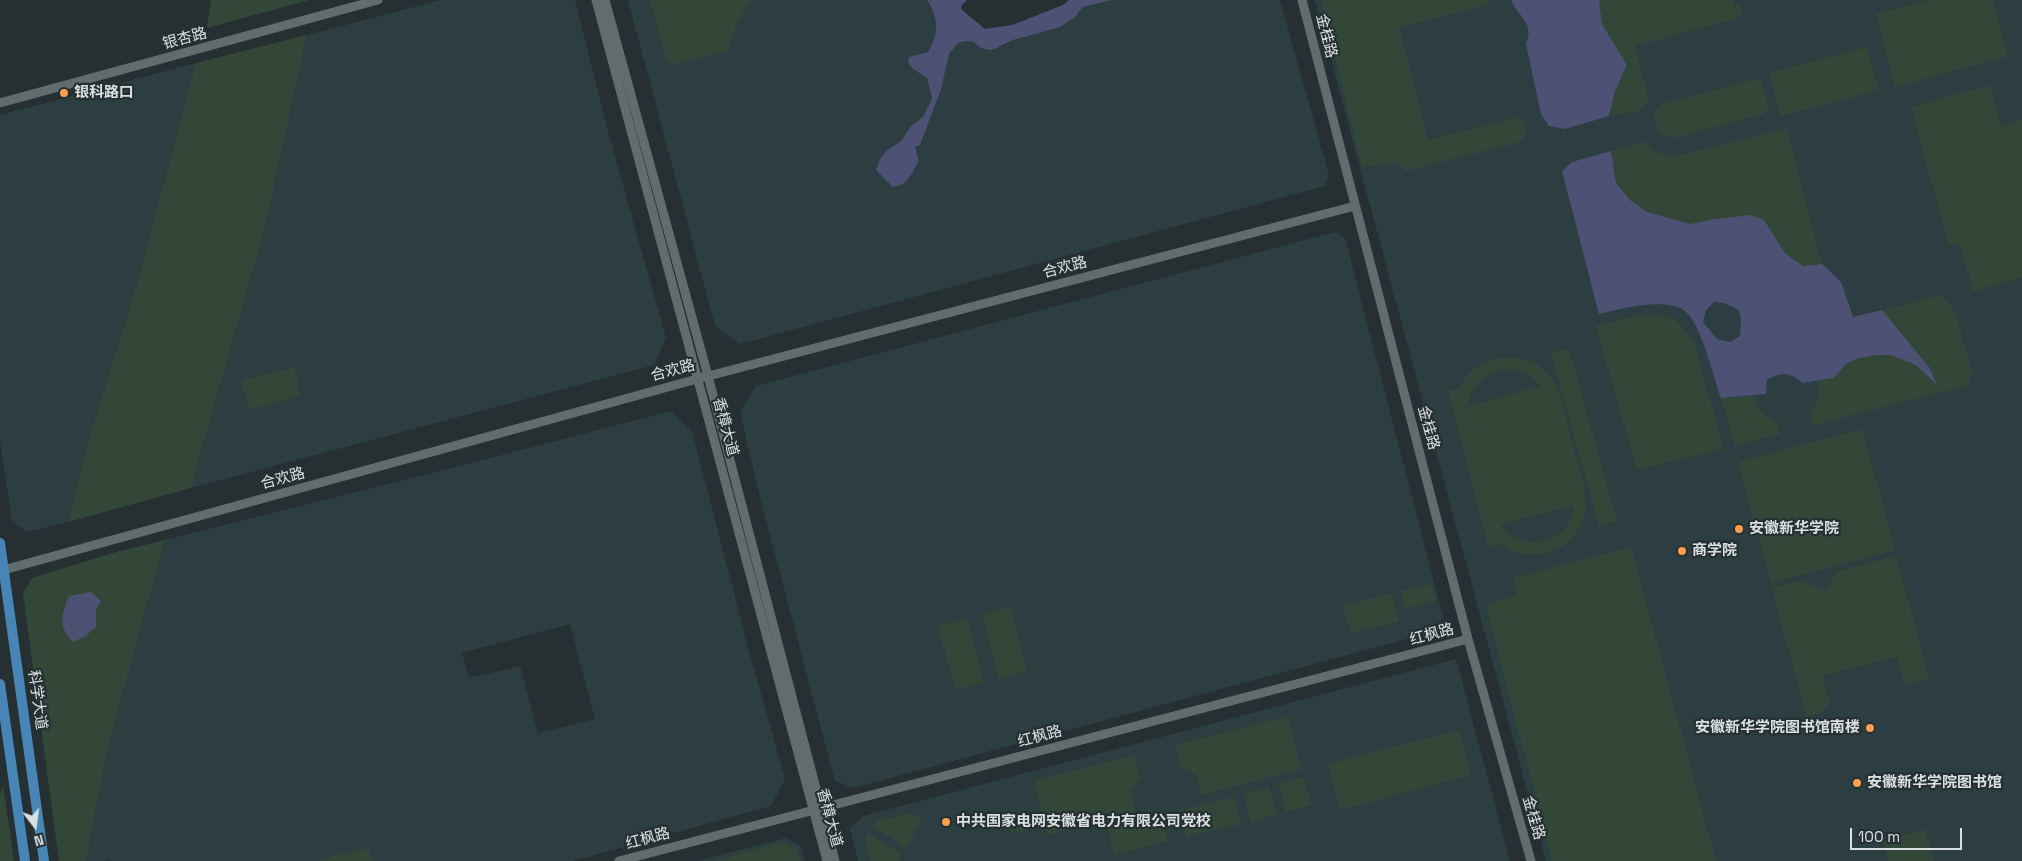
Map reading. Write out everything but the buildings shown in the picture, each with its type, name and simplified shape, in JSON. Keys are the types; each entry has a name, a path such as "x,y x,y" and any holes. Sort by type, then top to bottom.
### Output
{"main road":[{"name":"科学大道","path":"0,544 2,570 44,861"},
{"path":"0,684 25,861"}],"street":[{"name":"银杏路","path":"0,103 378,0"},
{"name":"香樟大道","path":"596,0 697,379 817,809 835,861"},
{"name":"香樟大道","path":"605,0 708,376 817,809 826,861"},
{"name":"金桂路","path":"1302,0 1468,639 1531,861"},
{"name":"合欢路","path":"2,570 708,376 1356,206"},
{"name":"红枫路","path":"619,861 1468,639"}],"shaded area":[{"path":"441,0 575,0 609,135 666,338 654,365 191,488 265,228 307,35"},
{"path":"628,0 927,0 937,19 935,41 928,52 921,74 927,78 932,99 923,117 911,126 901,141 886,151 908,180 919,161 915,147 920,145 934,110 941,90 949,54 958,43 973,42 981,48 1003,46 1013,40 1060,27 1075,17 1083,7 1112,0 1280,0 1329,175 1325,186 740,344 715,326"},
{"name":"安徽新华学院","path":"1315,0 2022,0 2022,861 1546,861"},
{"path":"196,63 135,290 90,435 68,522 27,532 12,521 0,441 0,115"},
{"path":"1335,232 1345,238 1443,617 1433,632 853,788 835,781 760,498 740,412 756,386"},
{"path":"671,411 692,431 749,651 785,779 771,806 573,861 111,861 111,859 86,861 108,747 165,540","holes":["570,624 595,719 538,733 520,666 469,678 462,653"]},
{"path":"1456,659 1510,861 858,861 850,828 863,816"},
{"path":"786,838 801,846 805,861 697,861"}],"green space":[{"path":"211,0 309,0 207,28"},
{"path":"650,0 750,0 736,25 729,50 673,64 666,59"},
{"path":"1321,0 1488,0 1489,4 1399,28 1428,140 1521,116 1526,134 1520,142 1405,171 1400,163 1362,167"},
{"path":"1601,0 1733,0 1734,6 1740,4 1742,13 1735,19 1635,46 1649,99 1639,111 1609,116 1615,91 1627,65 1601,24 1599,3"},
{"path":"1930,0 1993,0 2008,56 1895,87 1876,14"},
{"path":"307,35 265,228 191,488 68,522 90,435 135,290 196,63"},
{"path":"1867,47 1879,90 1780,116 1769,73"},
{"path":"1752,80 1761,81 1769,107 1764,114 1674,138 1661,134 1655,123 1655,110 1663,104"},
{"path":"1990,85 2001,126 2022,120 2022,278 1973,291 1960,243 1949,246 1911,107"},
{"path":"1787,129 1822,264 1803,266 1785,253 1764,220 1715,219 1690,224 1647,212 1630,200 1616,183 1611,151 1644,142 1654,151 1673,157"},
{"path":"1941,295 1956,313 1972,374 1967,386 1813,425 1810,414 1817,399 1818,381 1833,378 1846,364 1859,358 1891,355 1916,365 1937,385 1929,367 1882,310"},
{"path":"1658,315 1674,318 1693,340 1724,449 1637,470 1596,326 1630,317"},
{"path":"1569,349 1617,521 1599,526 1551,353"},
{"path":"1506,357 1520,358 1535,363 1544,369 1555,383 1564,406 1584,490 1584,516 1579,528 1571,539 1552,551 1533,555 1511,550 1501,544 1489,548 1448,391 1460,388 1469,373 1475,368 1490,361","holes":["1510,369 1527,374 1542,386 1468,406 1473,391 1482,380 1502,370","1574,505 1571,518 1565,529 1556,536 1544,540 1533,542 1521,540 1509,534 1500,525"]},
{"path":"294,367 301,396 249,410 241,381"},
{"path":"1753,396 1762,412 1778,423 1780,434 1735,446 1721,398"},
{"path":"1862,429 1895,550 1771,583 1738,462"},
{"path":"165,540 108,747 86,861 59,861 23,593 32,578 113,553"},
{"path":"1631,547 1716,861 1552,861 1486,605 1518,595 1514,578"},
{"path":"1896,556 1929,678 1905,685 1897,657 1822,676 1830,702 1821,713 1806,717 1772,587 1802,581 1826,591 1836,572"},
{"path":"1431,584 1435,601 1405,609 1400,591"},
{"path":"1392,593 1399,621 1351,634 1343,606"},
{"path":"1010,607 1027,671 999,679 982,615"},
{"path":"967,618 984,682 955,690 938,626"},
{"path":"1288,716 1301,769 1201,795 1196,775 1181,767 1175,745"},
{"path":"1459,730 1471,775 1340,810 1328,764"},
{"path":"1134,755 1140,777 1131,792 1136,812 1047,835 1034,781"},
{"path":"1304,777 1312,805 1286,812 1278,784"},
{"path":"3,784 14,861 0,861 0,794"},
{"path":"1269,787 1277,814 1251,822 1244,794"},
{"path":"1234,797 1241,824 1186,837 1179,811"},
{"path":"912,813 922,821 906,847 873,827 876,821"},
{"path":"1022,814 1026,830 1011,834 1007,818"},
{"path":"1161,815 1168,841 1114,855 1107,829"},
{"path":"1925,829 1934,861 1888,861 1883,841"},
{"path":"869,834 902,854 898,861 871,861 865,839"},
{"path":"783,842 797,849 800,861 715,861"},
{"path":"368,848 372,861 315,861"}],"water":[{"path":"927,0 967,0 961,9 985,29 1012,25 1063,5 1069,0 1112,0 1083,7 1075,17 1060,27 1013,40 995,49 981,48 973,42 958,43 949,54 941,90 920,145 915,147 919,161 903,184 893,187 876,170 880,159 886,151 901,141 911,126 923,117 932,99 927,78 912,68 908,62 909,57 928,52 936,33 934,13"},
{"path":"1511,0 1601,0 1599,3 1602,24 1627,65 1615,91 1609,116 1565,129 1549,126 1541,114 1526,44 1529,31 1525,21"},
{"path":"1611,151 1616,183 1630,200 1647,212 1690,224 1751,215 1764,220 1785,253 1803,266 1822,264 1841,282 1853,317 1882,310 1929,367 1938,386 1916,365 1891,355 1877,355 1859,358 1846,364 1834,378 1803,383 1794,377 1781,374 1767,380 1766,394 1721,398 1702,340 1692,319 1686,312 1678,307 1656,304 1599,314 1562,171 1572,162","holes":["1714,302 1724,303 1739,310 1741,320 1740,336 1730,342 1717,339 1703,322 1706,310"]},
{"path":"91,592 101,601 96,610 96,627 84,637 73,642 63,626 62,620 66,603 69,596"}],"place":[{"name":"银科路口","path":"64,93"},
{"name":"安徽新华学院","path":"1739,529"},
{"name":"商学院","path":"1682,551"},
{"name":"安徽新华学院图书馆南楼","path":"1870,728"},
{"name":"安徽新华学院图书馆","path":"1857,783"},
{"name":"中共国家电网安徽省电力有限公司党校","path":"946,822"}]}
